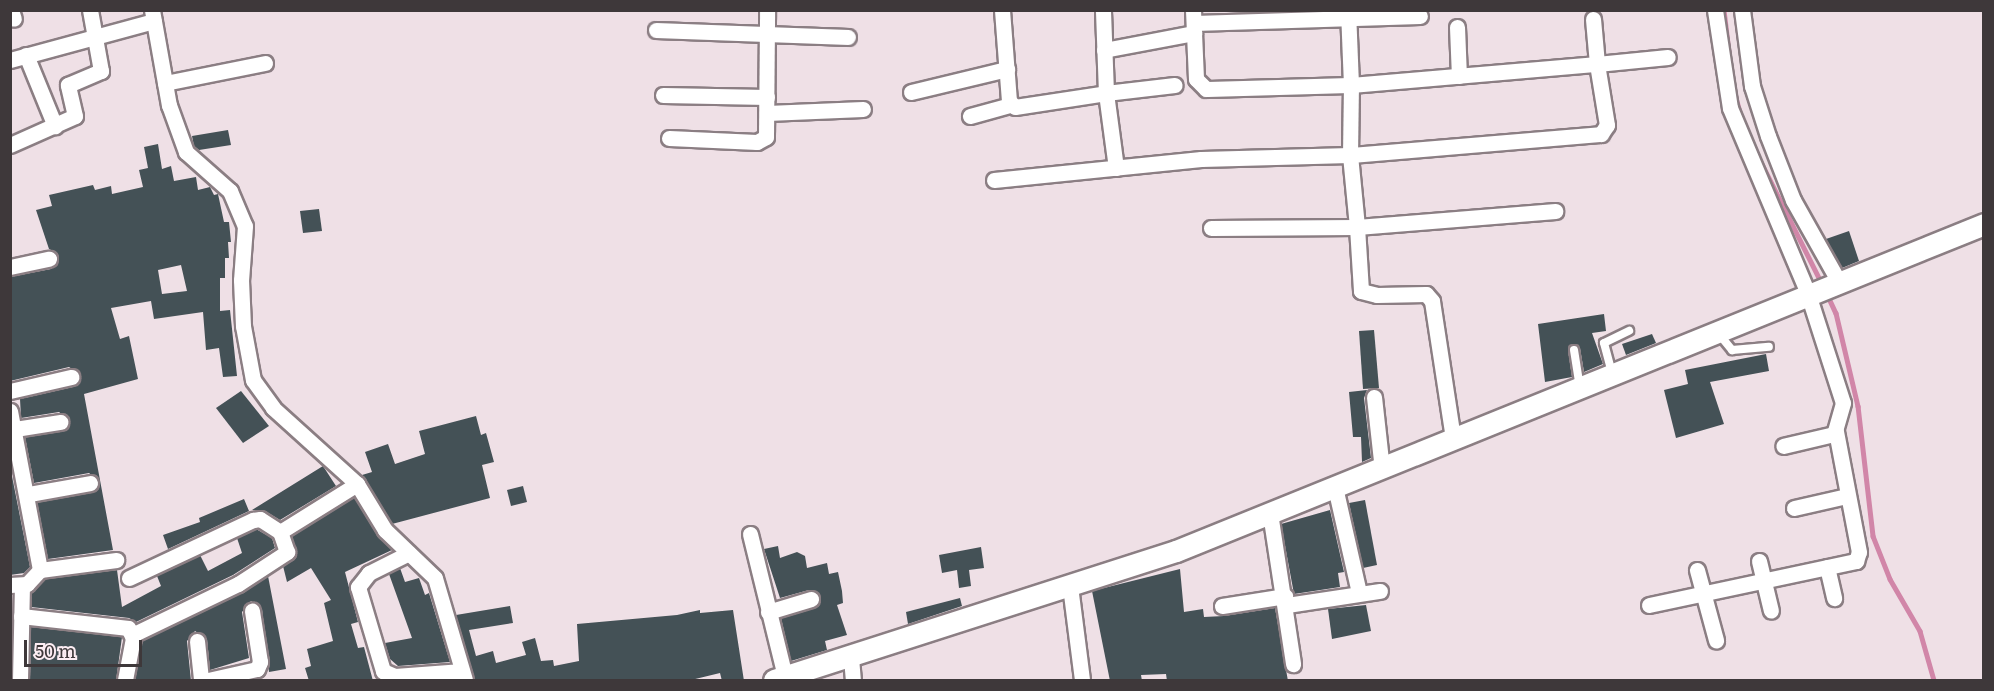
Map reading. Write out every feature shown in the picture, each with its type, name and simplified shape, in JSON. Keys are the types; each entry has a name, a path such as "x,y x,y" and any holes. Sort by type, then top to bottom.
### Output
{"street":[{"path":"10,145 75,116 68,85 71,81 101,71 97,36 90,10"},
{"path":"669,138 762,140 768,130 767,10"},
{"path":"1002,10 1011,105"},
{"path":"1103,10 1106,93 1116,168"},
{"path":"1715,10 1730,108 1824,288"},
{"path":"1649,605 1827,567 1859,557 1836,431 1843,403 1824,288 1752,86 1742,10"},
{"path":"1104,50 1194,22 1348,14 1420,16"},
{"path":"1348,14 1351,85 1350,155 1357,227 1357,280 1364,294 1426,294 1432,301 1453,439"},
{"path":"10,60 97,36 153,16 174,125 186,152 230,191 246,225 242,315 253,381 273,408 357,484 385,530 435,578 464,676 394,676 383,671 358,587 369,573 408,553"},
{"path":"994,180 1200,159 1350,155 1601,134 1607,125 1597,64 1593,19"},
{"path":"1194,22 1196,79 1201,88 1351,85 1668,57"},
{"path":"1457,27 1459,75"},
{"path":"656,30 767,36 848,37"},
{"path":"26,55 54,126"},
{"path":"165,83 265,63"},
{"path":"911,92 1008,69"},
{"path":"970,116 1011,105 1020,107 1175,85"},
{"path":"663,95 767,97"},
{"path":"767,113 863,109"},
{"path":"1211,228 1357,227 1555,211"},
{"path":"750,534 768,612 779,679 851,658 1070,586 1270,513 1983,224"},
{"path":"10,267 49,260"},
{"path":"10,391 71,377"},
{"path":"1374,397 1382,468"},
{"path":"10,411 29,494 40,570 34,580 16,585 21,616 20,681"},
{"path":"15,429 60,422"},
{"path":"1783,446 1830,436 1836,431"},
{"path":"29,494 90,483"},
{"path":"280,532 357,484"},
{"path":"1335,487 1359,593"},
{"path":"1794,508 1847,496"},
{"path":"1270,513 1286,601 1293,664"},
{"path":"129,578 253,520 260,519 280,532 287,552 238,584 132,634"},
{"path":"40,570 116,560"},
{"path":"1759,561 1771,611"},
{"path":"1827,567 1834,598"},
{"path":"1697,570 1716,640"},
{"path":"1070,586 1082,681"},
{"path":"1222,606 1380,591"},
{"path":"768,612 811,599"},
{"path":"208,681 257,669 260,662 252,610"},
{"path":"21,616 128,628 132,634 126,681"},
{"path":"197,641 201,681"},
{"path":"851,658 852,681"}],"lane":[{"path":"1717,330 1732,350 1769,347"},
{"path":"1612,374 1604,343 1629,331"},
{"path":"1574,350 1580,387"}],"building":[{"path":"228,130 231,145 199,150 194,146 192,136"},
{"path":"158,144 162,169 171,166 174,181 196,177 198,190 210,187 214,195 218,194 224,222 229,222 231,242 228,242 229,258 225,258 225,278 220,278 220,311 230,310 237,376 223,377 219,348 206,350 203,312 154,319 151,301 111,308 120,339 129,336 138,379 84,394 113,550 48,559 37,502 92,492 100,482 89,473 34,483 25,437 62,431 69,420 59,412 21,418 20,399 73,387 81,375 69,367 10,381 10,277 51,269 58,263 57,253 49,249 36,210 52,206 49,195 93,185 95,190 111,186 112,194 143,187 139,170 148,168 144,147","holes":["181,265 187,291 162,294 158,270"]},
{"path":"319,209 322,231 303,233 300,211"},
{"path":"1849,231 1859,261 1842,268 1826,239"},
{"path":"1604,314 1606,331 1592,333 1603,364 1584,372 1580,348 1572,344 1568,350 1572,377 1545,382 1538,324"},
{"path":"1374,330 1379,388 1363,389 1359,331"},
{"path":"1652,334 1656,343 1626,355 1622,344"},
{"path":"1766,354 1769,371 1710,382 1724,424 1676,438 1664,390 1688,384 1685,370"},
{"path":"1367,390 1364,398 1371,458 1362,462 1361,437 1353,437 1349,392"},
{"path":"241,391 269,426 243,443 216,408"},
{"path":"476,416 481,435 486,433 494,462 482,465 490,498 392,524 362,475 372,472 365,452 388,444 395,464 425,454 419,431"},
{"path":"10,466 30,567 24,573 10,575"},
{"path":"323,466 336,486 280,520 265,511 252,510"},
{"path":"523,486 527,502 511,506 507,490"},
{"path":"354,497 377,535 392,550 345,572 358,622 351,624 358,648 364,647 373,681 309,681 305,668 311,666 307,649 333,641 324,603 331,600 311,568 287,582 283,566 297,554 292,536"},
{"path":"244,499 249,511 168,549 163,535 200,522 199,518"},
{"path":"1365,500 1377,565 1363,568 1349,503"},
{"path":"1330,510 1344,572 1338,573 1340,587 1294,594 1281,524"},
{"path":"256,529 272,538 275,548 233,575 136,622 129,618 31,607 32,592 45,579 117,570 122,607 161,586 157,576 200,555 208,571 242,553 237,538"},
{"path":"778,546 780,558 797,552 805,556 807,568 827,563 829,574 838,572 843,603 837,605 847,635 825,641 827,650 791,661 781,618 814,608 820,597 809,590 780,598 764,549"},
{"path":"981,547 984,568 969,570 971,586 959,588 957,570 942,573 939,555"},
{"path":"400,568 405,582 419,578 425,595 429,593 450,662 398,666 390,659 385,643 412,638 389,574"},
{"path":"1180,569 1184,612 1203,609 1204,617 1275,608 1288,681 1167,681 1166,674 1141,675 1142,681 1110,681 1092,591"},
{"path":"268,576 286,669 269,672 262,609 251,601 242,612 249,658 210,670 207,639 195,631 187,641 191,681 135,681 142,641 242,593"},
{"path":"960,598 962,606 908,624 906,612"},
{"path":"1366,605 1371,631 1332,639 1328,609"},
{"path":"510,606 513,623 469,630 476,656 493,651 496,663 526,655 522,642 535,638 541,661 553,660 554,666 579,661 577,624 677,615 700,610 700,613 733,610 744,681 722,681 720,673 687,681 475,681 456,615"},
{"path":"31,627 122,637 116,681 30,681"}],"waterway":[{"path":"1724,10 1729,52"},
{"path":"1734,90 1742,120"},
{"path":"1760,160 1822,284"},
{"path":"1827,294 1836,313 1858,406 1873,536 1890,579 1920,631 1934,680"}]}
